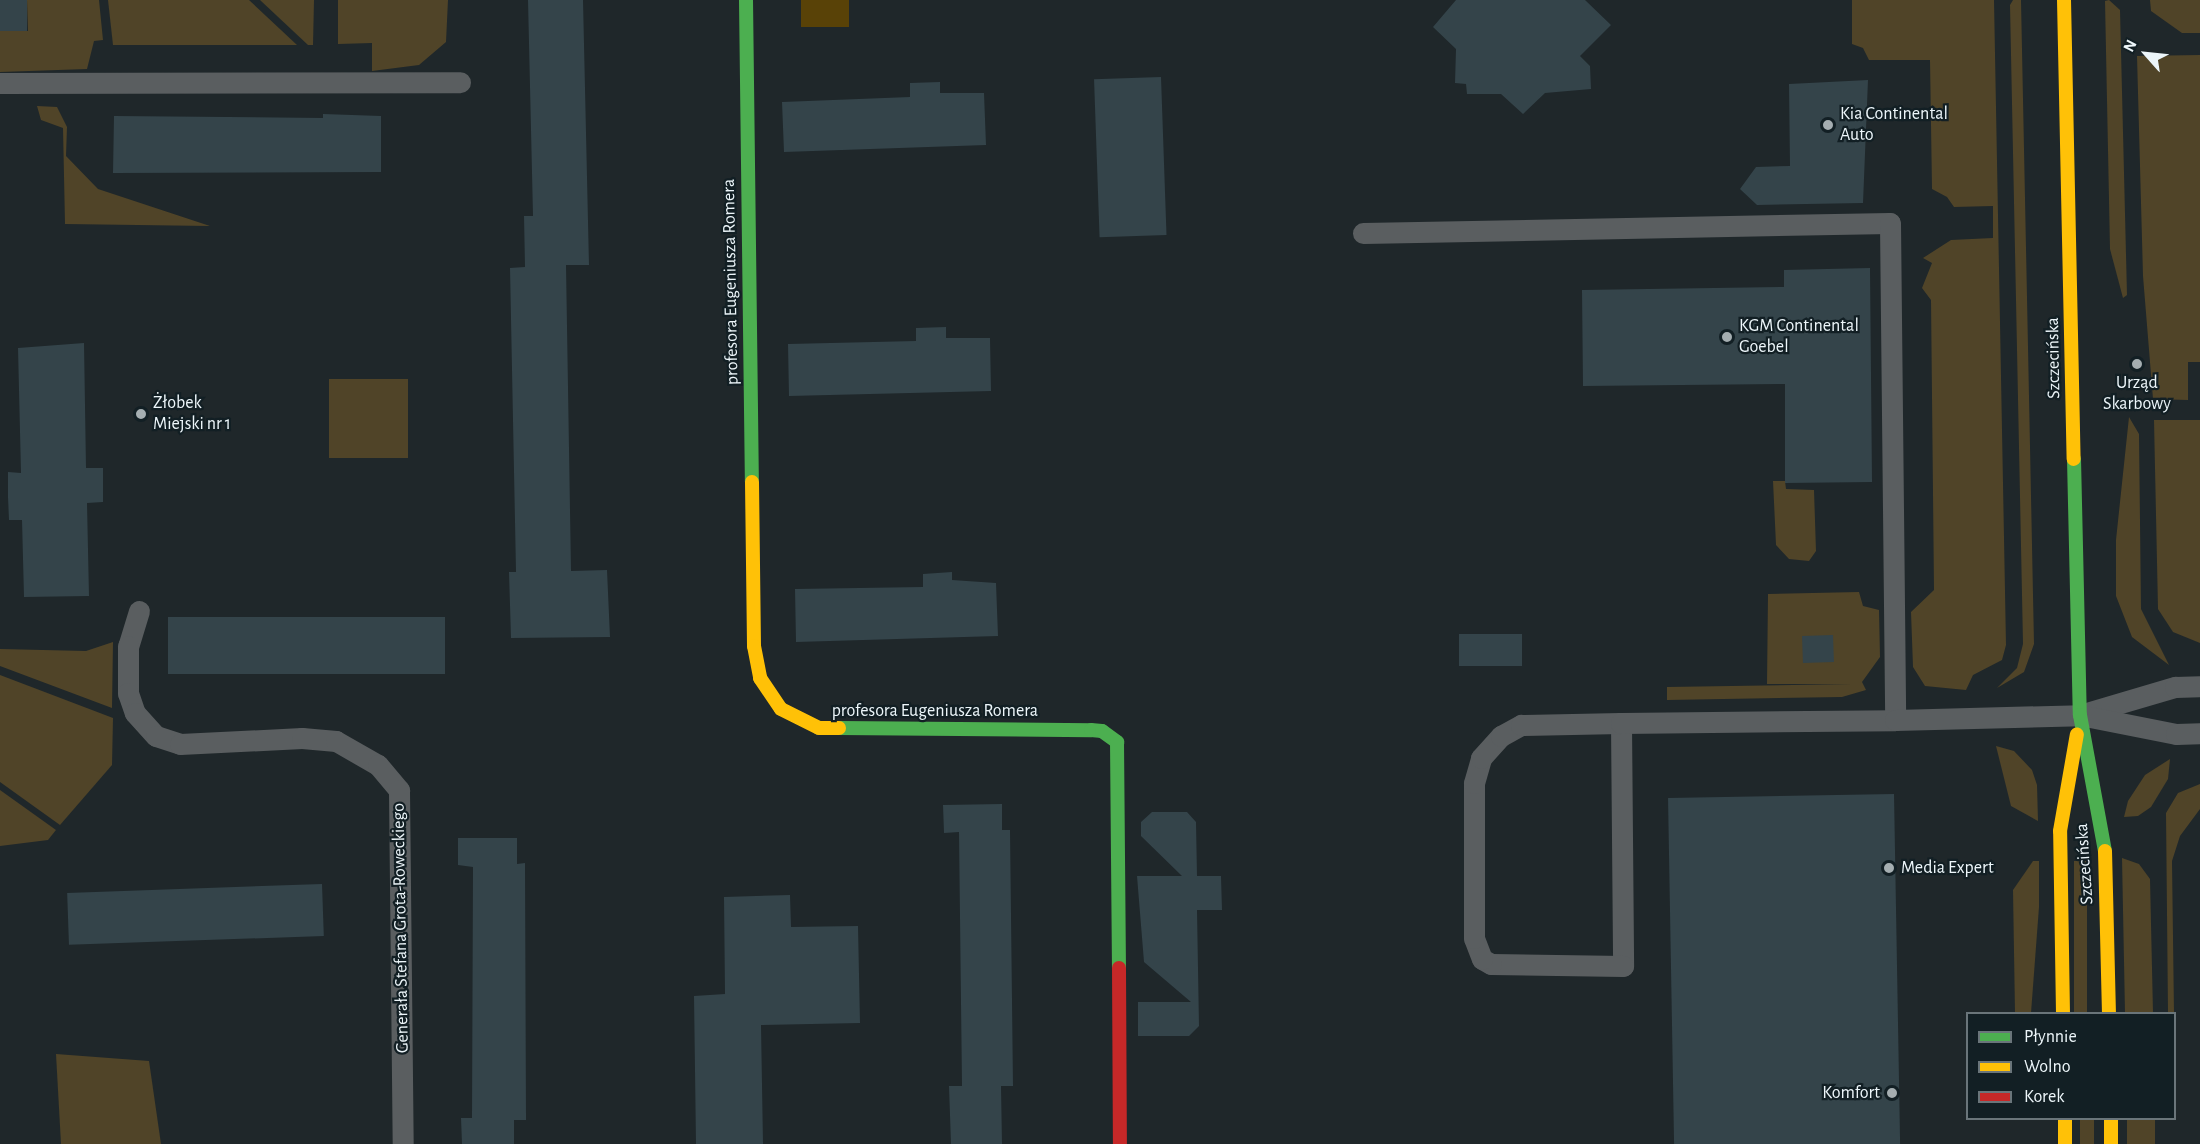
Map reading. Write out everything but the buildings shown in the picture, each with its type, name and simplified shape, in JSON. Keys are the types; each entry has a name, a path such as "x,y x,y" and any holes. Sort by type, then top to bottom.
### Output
{"street":[{"name":"profesora Eugeniusza Romera","path":"746,0 754,635 760,678 781,710 819,728 1091,730 1117,742 1120,1144"},
{"name":"Szczecińska","path":"2064,0 2080,715 2104,832 2109,1012"},
{"name":"Szczecińska","path":"2063,1012 2060,831 2080,715"},
{"path":"2065,1120 2065,1144"},
{"path":"2111,1120 2111,1144"}],"lane":[{"path":"0,83 460,82"},
{"path":"1363,232 1890,223 1895,720"},
{"name":"Generała Stefana Grota-Roweckiego","path":"139,611 128,646 128,693 135,713 156,736 180,744 302,738 336,741 378,765 399,790 403,1144"},
{"path":"2080,715 2175,687 2200,687"},
{"path":"1621,723 1623,966 1491,964 1482,959 1474,939 1474,783 1481,758 1501,736 1521,725 1621,723 1895,720 2080,715 2176,734 2200,734"}],"shaded area":[{"path":"27,0 99,0 103,40 94,41 87,69 0,72 0,31 28,31"},
{"path":"108,0 249,0 297,45 113,45"},
{"path":"260,0 314,0 313,45 308,45"},
{"path":"338,0 448,0 446,42 419,65 372,71 372,43 338,44"},
{"path":"801,0 849,0 849,27 801,27"},
{"path":"1852,0 1994,0 2006,645 2002,660 1973,675 1966,690 1925,686 1913,667 1911,612 1934,590 1931,300 1922,288 1932,263 1923,258 1951,240 1993,238 1993,206 1954,207 1947,197 1932,189 1930,60 1869,60 1863,48 1852,44"},
{"path":"2013,0 2021,0 2034,644 2024,672 1997,688 2017,668 2023,644 2010,5"},
{"path":"2109,0 2120,10 2127,295 2123,298 2110,249 2105,1"},
{"path":"2150,0 2200,0 2200,33 2182,33 2151,11"},
{"path":"2200,55 2200,362 2188,362 2188,400 2153,399 2143,276 2137,56"},
{"path":"37,106 57,107 67,127 66,156 98,189 210,226 65,224 63,128 41,120"},
{"path":"329,379 408,379 408,458 329,458"},
{"path":"2129,417 2139,434 2141,609 2169,665 2132,637 2116,596 2116,540"},
{"path":"2154,420 2200,420 2200,643 2173,632 2158,609"},
{"path":"1773,481 1785,481 1786,489 1814,490 1816,551 1809,561 1789,559 1776,545"},
{"path":"1859,592 1863,606 1879,610 1880,657 1862,682 1866,690 1842,697 1667,700 1667,687 1852,684 1767,684 1768,594"},
{"path":"113,642 112,708 0,666 0,649 86,651"},
{"path":"0,675 113,718 112,765 60,825 0,782"},
{"path":"1996,746 2014,751 2032,770 2037,785 2038,821 2011,806"},
{"path":"2170,759 2168,779 2151,807 2138,816 2124,817 2128,801 2145,775"},
{"path":"2200,784 2200,809 2180,836 2172,861 2174,1012 2168,1012 2166,813 2178,793"},
{"path":"0,790 56,830 48,840 0,846"},
{"path":"2122,858 2139,864 2150,879 2153,1012 2125,1012"},
{"path":"2033,861 2039,861 2039,907 2031,1012 2015,1012 2013,890"},
{"path":"2074,861 2087,861 2087,1012 2074,1012"},
{"path":"56,1054 149,1061 161,1144 61,1144"},
{"path":"2080,1120 2094,1120 2094,1144 2080,1144"},
{"path":"2127,1120 2155,1120 2155,1144 2127,1144"}],"traffic: fast":[{"path":"746,0 752,482"},
{"path":"2074,459 2080,715 2105,851"},
{"path":"839,728 1091,730 1102,731 1117,742 1119,968"}],"traffic: slow":[{"path":"2064,0 2074,459"},
{"path":"752,482 754,646 760,678 781,709 819,728 839,728"},
{"path":"2063,1012 2060,831 2077,734"},
{"path":"2105,851 2109,1012"},
{"path":"2065,1120 2065,1144"},
{"path":"2111,1120 2111,1144"}],"traffic: jam":[{"path":"1119,968 1120,1144"}],"place":[{"name":"Kia Continental Auto","path":"1828,125"},
{"name":"KGM Continental Goebel","path":"1727,337"},
{"name":"Urząd Skarbowy","path":"2137,364"},
{"name":"Żłobek Miejski nr 1","path":"141,414"},
{"name":"Media Expert","path":"1889,868"},
{"name":"Komfort","path":"1892,1093"}]}
